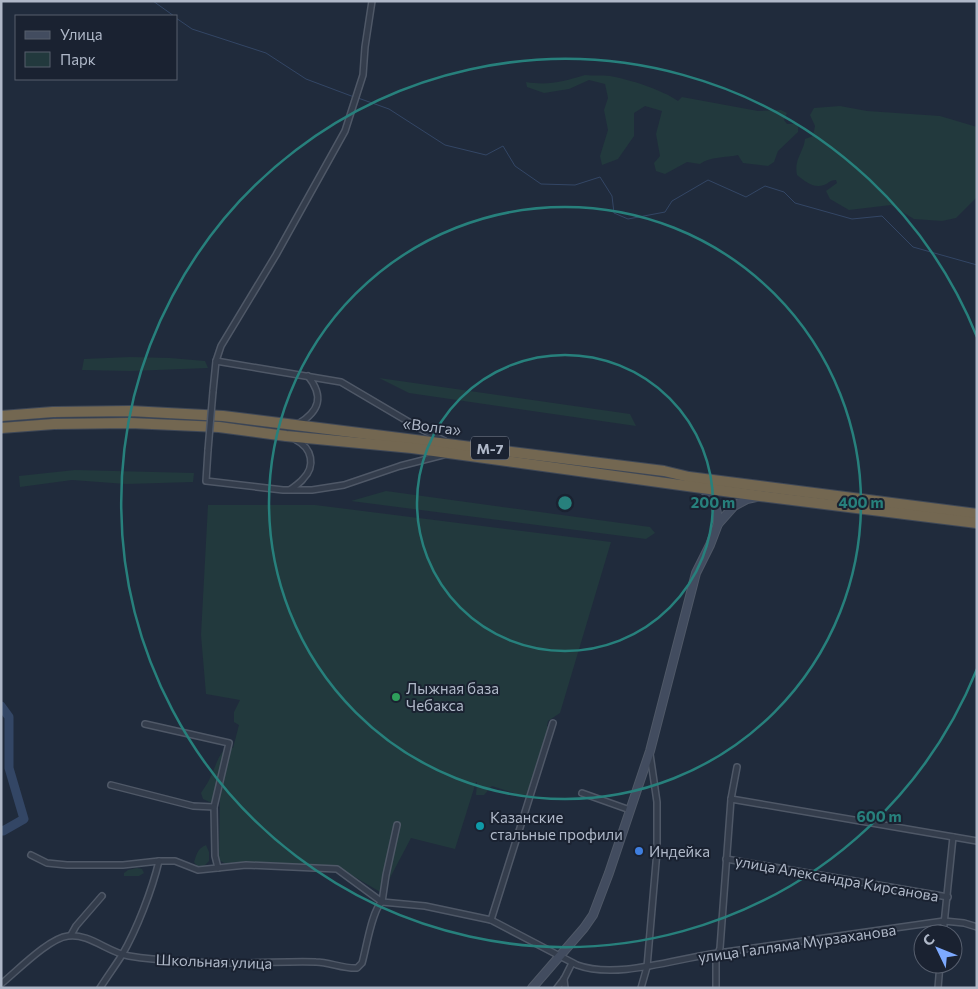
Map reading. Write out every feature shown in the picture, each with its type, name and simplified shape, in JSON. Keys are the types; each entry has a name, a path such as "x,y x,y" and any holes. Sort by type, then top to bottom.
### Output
{"highway":[{"name":"«Волга»","path":"1,416 53,412 130,411 223,416 451,448 760,496 977,523"},
{"name":"«Волга»","path":"1,428 54,424 130,423 220,427 286,436 451,448 664,471 699,478 977,514"}],"street":[{"path":"372,1 363,75 345,131 276,255 221,346 216,361 206,482 291,490 312,490 344,485 451,448"},
{"path":"216,361 341,382 451,448"},
{"path":"296,425 311,414 318,401 316,386 308,375"},
{"path":"286,436 302,443 307,449 311,460 310,470 303,480 291,490"},
{"path":"701,487 710,495 715,504 718,512 718,524"},
{"path":"532,988 561,956 593,914 609,873 650,751 696,573 718,524 734,506 747,499 760,496"},
{"path":"491,920 553,723"},
{"path":"145,724 229,743 214,807 215,856 218,868"},
{"path":"641,988 646,967 657,851 657,802 650,751"},
{"path":"716,988 716,959 720,948 731,799 737,767"},
{"path":"111,785 193,806 214,807"},
{"path":"582,793 630,810"},
{"path":"731,799 977,841"},
{"path":"31,855 46,863 66,865 123,865 175,861 198,870 246,865 336,869 382,902 397,825"},
{"path":"944,924 953,837"},
{"name":"улица Александра Кирсанова","path":"726,858 948,897"},
{"path":"100,988 122,955 155,877 159,861"},
{"path":"1,984 29,959 60,937 71,935 76,926 102,896"},
{"name":"улица Галляма Мурзаханова","path":"382,902 425,906 491,920 589,970 646,967 718,953 944,921 964,923 977,928"},
{"name":"Школьная улица","path":"71,935 83,937 122,955 160,960 241,963 317,962 336,964 349,968 359,967 378,904 382,902"},
{"path":"557,988 572,963"},
{"path":"938,988 939,974"},
{"path":"564,979 565,988"}],"green space":[{"path":"585,75 610,76 626,80 655,89 678,101 682,97 758,111 781,110 787,113 784,120 787,124 798,124 798,132 778,151 774,162 768,166 743,163 738,155 713,158 700,164 687,162 665,174 656,171 654,163 660,156 656,134 662,111 645,106 634,113 634,136 618,159 602,165 600,156 608,130 604,110 608,98 605,84 589,80 569,89 544,93 527,87 526,82 549,83"},
{"path":"840,106 867,111 940,116 977,127 977,197 956,218 942,221 914,219 891,205 849,210 830,199 826,191 837,183 836,180 816,186 806,182 797,175 796,169 805,139 813,136 815,126 810,115 814,108"},
{"path":"130,357 205,361 208,368 131,371 82,370 84,359"},
{"path":"379,378 630,414 636,426 409,393"},
{"path":"75,470 194,473 193,482 126,484 72,480 20,487 19,476"},
{"path":"386,491 650,527 655,533 646,539 351,501"},
{"name":"Лыжная база Чебакса","path":"208,505 315,505 611,542 560,713 548,721 547,726 550,728 537,761 527,796 523,795 522,797 492,786 484,795 476,795 476,782 455,849 411,838 382,893 336,866 226,864 219,860 220,789 227,765 222,772 212,803 203,799 201,793 222,752 229,745 233,748 239,725 234,722 234,712 240,700 206,694 201,635"},
{"path":"206,845 209,852 209,861 202,868 194,862 199,850"},
{"path":"142,869 144,873 139,876 124,876 124,873 128,870"}],"waterway":[{"path":"153,1 173,15"},
{"path":"178,19 192,29 266,53 306,79 354,97"},
{"path":"358,98 389,109 445,145 486,155 503,146 515,166 541,184 575,185 600,177 612,196 614,213 628,219 665,212 672,201 708,180 746,197 765,186 784,192 795,203 852,219 882,216 913,247 977,265"},
{"path":"1,706 9,717 9,768 24,819 3,831 1,830"}],"place":[{"name":"Лыжная база Чебакса","path":"396,697"},
{"name":"Казанские стальные профили","path":"480,826"},
{"name":"Индейка","path":"639,851"}]}
